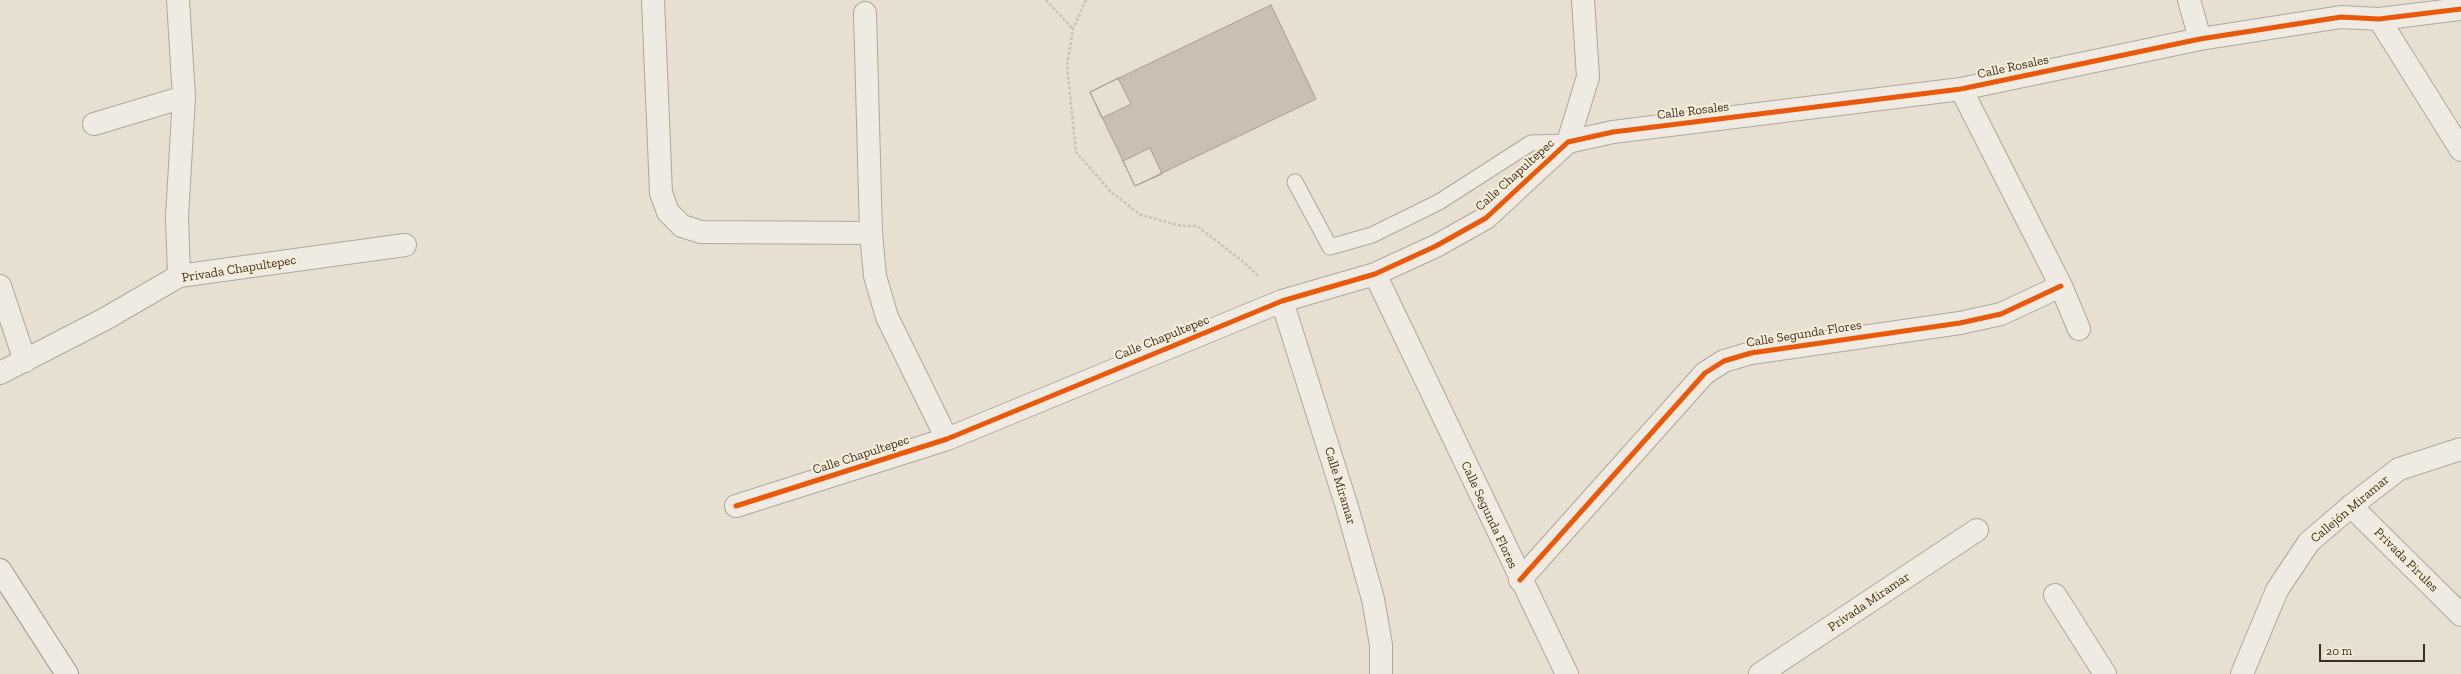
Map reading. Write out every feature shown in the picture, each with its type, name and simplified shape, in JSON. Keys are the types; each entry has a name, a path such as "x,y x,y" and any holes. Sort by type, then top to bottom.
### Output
{"street":[{"path":"178,0 184,97 177,217 180,276"},
{"path":"653,0 661,193 668,212 682,226 701,232 871,233"},
{"path":"1568,142 1588,78 1583,0"},
{"path":"2189,0 2200,39"},
{"name":"Calle Rosales","path":"1568,142 1614,132 1961,89 2200,39 2341,17 2379,20 2461,9"},
{"path":"865,12 871,233 875,276 887,317 947,439"},
{"path":"2379,20 2461,150"},
{"path":"1961,89 2061,286 2079,329"},
{"path":"94,124 184,97"},
{"name":"Calle Chapultepec","path":"736,506 947,439 1282,301 1375,274 1436,246 1486,218 1568,142"},
{"name":"Privada Chapultepec","path":"0,373 180,276 405,245"},
{"name":"Calle Segunda Flores","path":"1375,274 1520,580 1705,374 1724,361 1751,353 1960,323 2001,314 2061,286"},
{"path":"0,286 24,361"},
{"name":"Calle Miramar","path":"1282,301 1347,507 1373,599 1381,645 1381,674"},
{"name":"Callejón Miramar","path":"2242,674 2277,590 2309,542 2351,506 2399,469 2461,448"},
{"name":"Privada Pirules","path":"2351,506 2461,615"},
{"name":"Privada Miramar","path":"1760,674 1977,530"},
{"path":"0,570 67,674"},
{"path":"1520,580 1567,674"},
{"path":"2055,595 2105,674"}],"lane":[{"path":"1295,182 1330,247 1372,234 1439,202 1531,143 1568,142"}],"path":[{"path":"1046,0 1073,28"},
{"path":"1086,0 1073,28 1067,66 1076,152 1111,192 1141,215 1182,226 1197,226 1246,264 1282,301"}],"building":[{"path":"1271,5 1316,99 1135,186 1090,92"},
{"path":"1118,78 1131,104 1102,118 1090,92"},
{"path":"1150,148 1162,174 1135,186 1123,161"}],"cycle path":[{"path":"736,506 947,439 1282,301 1375,274 1436,246 1486,218 1568,142 1613,132 1961,89 2200,39 2341,17 2379,19 2461,9"},
{"path":"1520,580 1705,373 1724,361 1751,353 1960,323 2001,314 2061,286"}]}
